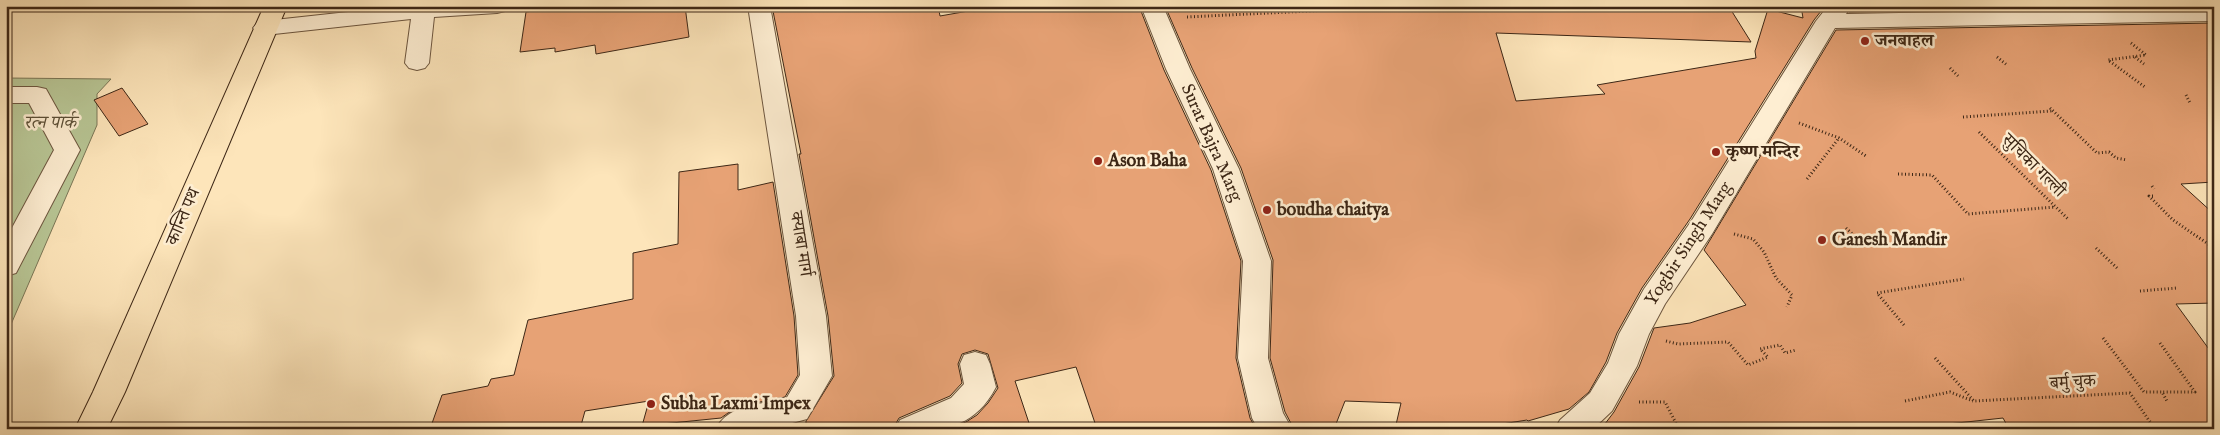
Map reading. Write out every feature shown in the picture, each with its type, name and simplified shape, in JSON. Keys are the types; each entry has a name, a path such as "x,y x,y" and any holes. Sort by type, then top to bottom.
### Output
{"main road":[{"name":"कान्ति पथ","path":"91,429 109,392 271,17"}],"street":[{"name":"क्याबा मार्ग","path":"732,429 740,422 796,410 816,376 812,316 759,6"},
{"path":"271,17 491,7"},
{"path":"417,63 423,11"},
{"name":"Surat Bajra Marg","path":"1154,12 1178,69 1226,169 1257,261 1252,358 1268,418 1276,429"},
{"path":"1834,13 2100,16 2214,14"},
{"name":"Yogbir Singh Marg","path":"1571,429 1601,402 1622,366 1634,334 1654,297 1702,227 1834,13"},
{"path":"6,95 37,95 67,150 6,266"},
{"path":"911,429 962,407 980,387 975,364"}],"path":[{"path":"1154,12 1411,6"},
{"path":"2100,16 2146,55 2108,60 2145,87"},
{"path":"1997,57 2007,65"},
{"path":"2134,57 2144,64"},
{"path":"1950,68 1958,76"},
{"path":"2186,95 2190,103"},
{"name":"सुचिका गल्ली","path":"1963,117 2051,109 2097,152 2109,152 2116,158 2127,160"},
{"path":"1772,112 1839,138 1866,156"},
{"name":"सुचिका गल्ली","path":"1979,132 2068,219"},
{"path":"1808,179 1839,138"},
{"path":"1898,174 1932,175 1968,214 2055,207"},
{"path":"2153,196 2149,196 2173,220 2214,248"},
{"path":"1702,227 1753,238 1764,252 1776,278 1792,295 1787,307"},
{"path":"2210,227 2214,230"},
{"path":"1846,228 1859,240"},
{"path":"2096,248 2117,268"},
{"path":"1904,325 1877,293 1964,279"},
{"path":"1895,284 1900,289"},
{"path":"2140,291 2177,288"},
{"path":"1891,316 1897,315"},
{"path":"1634,334 1678,344 1728,342 1748,365 1768,357 1760,349 1780,345 1785,352 1796,350"},
{"path":"2103,338 2144,392 2195,392 2160,343"},
{"path":"1935,358 1974,401"},
{"name":"बर्मु चुक","path":"1905,400 1950,392 1974,401 2130,393 2155,429"},
{"path":"2162,392 2168,401"},
{"path":"1601,402 1665,402 1679,429"},
{"path":"1723,429 1764,427"}],"green space":[{"name":"रत्न पार्क","path":"6,78 111,79 97,94 97,125 6,336"}],"building":[{"path":"569,6 685,6 689,37 596,54 595,45 555,52 555,48 520,52 526,12"},
{"path":"772,6 938,6 940,16 997,6 1139,6 1164,70 1211,170 1241,261 1236,358 1250,418 1256,429 1097,429 1076,367 1015,381 1031,429 945,429 966,422 977,415 998,388 988,354 975,350 962,354 958,364 962,383 950,396 899,418 895,425 882,429 806,429 806,421 834,376 828,316 799,154 801,154"},
{"path":"1165,6 1337,6 1339,11 1425,6 1700,6 1702,10 1731,10 1751,42 1496,33 1516,101 1605,94 1597,85 1756,58 1755,51 1768,9 1803,18 1801,6 1825,6 1814,20 1690,219 1642,288 1617,333 1606,362 1589,392 1569,409 1528,421 1471,429 1395,429 1401,403 1345,401 1334,429 1294,429 1285,412 1270,358 1273,260 1241,168 1192,68"},
{"path":"1853,6 2155,6 1849,12"},
{"path":"2214,23 2214,182 2181,184 2214,214 2214,303 2176,304 2214,356 2214,429 2009,429 2003,418 1902,429 1601,429 1614,412 1639,367 1654,328 1690,323 1746,305 1704,250 1836,30"},
{"path":"122,88 148,124 119,136 94,100"},
{"path":"738,164 738,190 773,182 794,316 798,375 785,397 745,405 721,418 642,426 649,401 585,411 580,429 430,429 442,395 488,386 491,379 514,375 528,320 633,299 633,253 678,244 679,172"}],"place":[{"name":"जनबाहल","path":"1865,41"},
{"name":"कृष्ण मन्दिर","path":"1716,152"},
{"name":"Ason Baha","path":"1098,161"},
{"name":"boudha chaitya","path":"1267,210"},
{"name":"Ganesh Mandir","path":"1822,240"},
{"name":"Subha Laxmi Impex","path":"651,404"}]}
